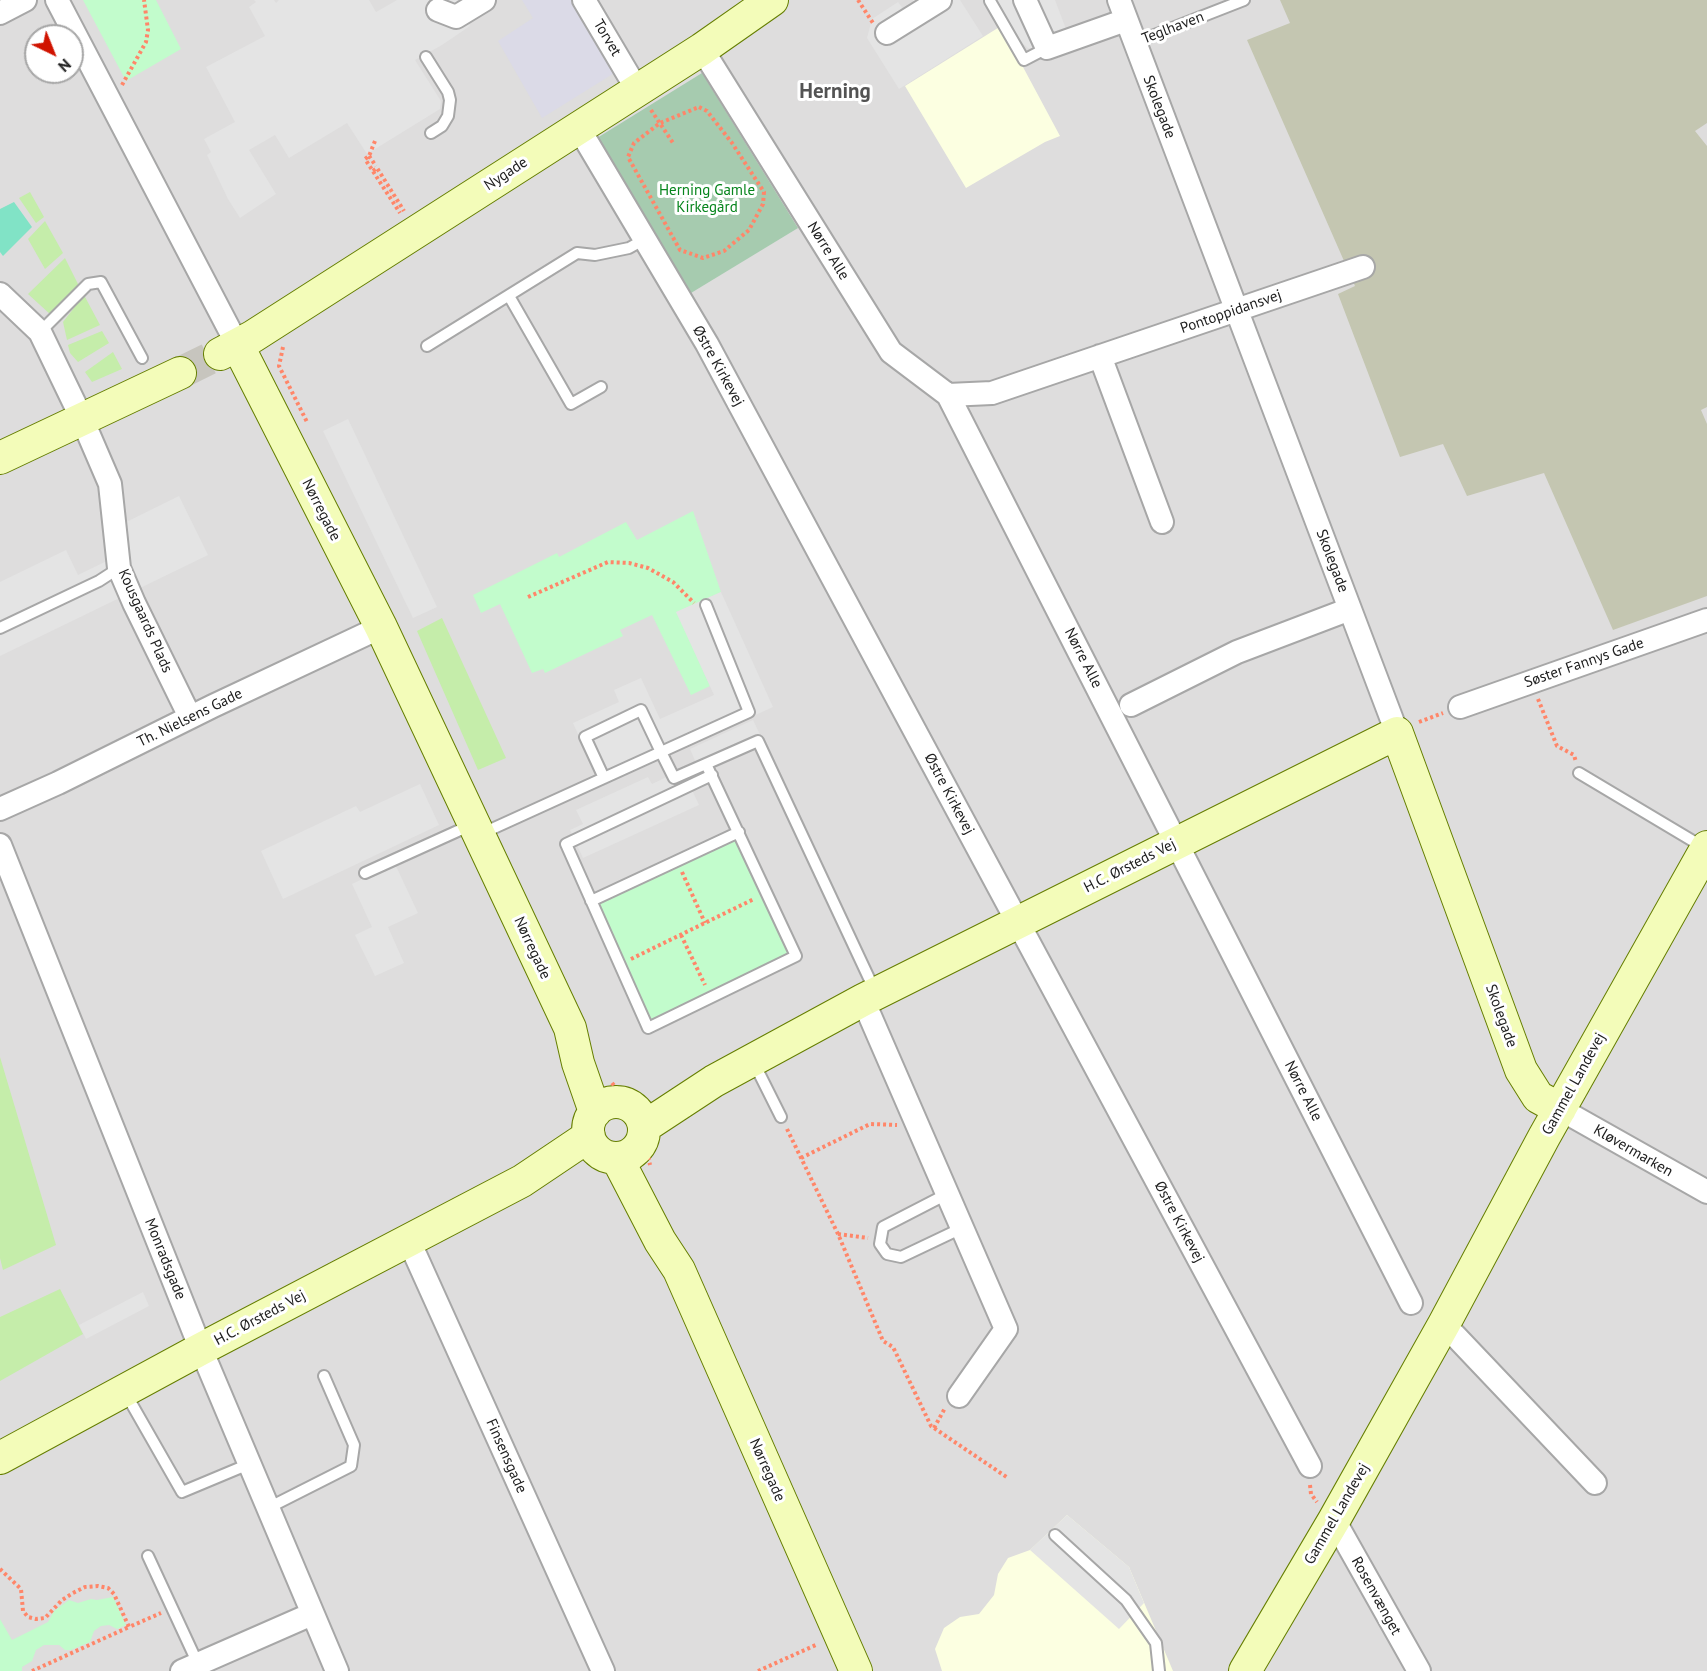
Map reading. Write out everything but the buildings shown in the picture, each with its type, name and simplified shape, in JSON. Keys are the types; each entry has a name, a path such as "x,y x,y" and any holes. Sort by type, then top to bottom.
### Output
{"street":[{"path":"0,14 25,0"},
{"name":"Nørregade","path":"57,0 111,104 228,350 381,627 570,1028 578,1063 624,1127 660,1241 679,1270 856,1671"},
{"path":"438,10 456,17 484,0"},
{"name":"Torvet","path":"584,0 629,76"},
{"name":"Nygade","path":"228,350 702,49 772,0"},
{"path":"887,33 940,0"},
{"path":"1025,0 1047,48 1123,10"},
{"name":"Skolegade","path":"1123,10 1350,609 1406,728 1521,1070 1538,1097 1560,1109"},
{"name":"Nørre Alle","path":"702,49 891,352 948,395 1411,1304"},
{"name":"Østre Kirkevej","path":"578,127 707,344 1310,1466"},
{"name":"Pontoppidansvej","path":"948,395 992,393 1363,267"},
{"name":"Kousgaards Plads","path":"0,294 40,332 82,419 110,484 119,568 190,717"},
{"path":"1100,356 1162,522"},
{"path":"0,458 180,373"},
{"path":"1131,705 1237,652 1350,609"},
{"name":"Søster Fannys Gade","path":"1460,707 1707,620"},
{"name":"Th. Nielsens Gade","path":"0,809 381,627"},
{"name":"H.C. Ørsteds Vej","path":"0,1458 201,1349 714,1081 870,996 1406,728"},
{"name":"Monradsgade","path":"0,845 201,1349 337,1671"},
{"name":"Gammel Landevej","path":"1245,1671 1328,1514 1444,1324 1560,1109 1707,847"},
{"path":"870,996 915,1119 1006,1329 959,1396"},
{"name":"Kløvermarken","path":"1560,1109 1707,1192"},
{"name":"Finsensgade","path":"408,1241 603,1671"},
{"path":"1444,1324 1595,1483"},
{"name":"Rosenvænget","path":"1328,1514 1419,1671"},
{"path":"190,1668 312,1614"}],"lane":[{"name":"Teglhaven","path":"1134,43 1244,0"},
{"path":"990,1 1024,60 1047,48"},
{"path":"426,57 450,100 448,116 442,126 431,133"},
{"path":"427,346 577,253 595,255 629,248 645,239"},
{"path":"40,332 88,284 101,282 142,358"},
{"path":"509,296 571,404 601,387"},
{"path":"0,628 99,581 119,568"},
{"path":"365,873 604,778 749,712 706,605"},
{"path":"604,778 585,737 641,710 674,778 759,741 870,996"},
{"path":"706,764 712,776 739,832 796,956 648,1028 566,844 712,776"},
{"path":"1579,773 1707,847"},
{"path":"591,901 739,832"},
{"path":"753,1060 781,1117"},
{"path":"947,1194 883,1227 880,1244 887,1254 901,1257 962,1228"},
{"path":"268,1508 351,1466 354,1445 324,1376"},
{"path":"124,1391 182,1492 249,1464"},
{"path":"1055,1535 1126,1600 1156,1643 1159,1671"},
{"path":"148,1556 172,1608 190,1668"}],"path":[{"path":"111,104 146,42 148,30 144,0"},
{"path":"699,107 707,111 765,192 764,204 749,230 724,251 703,258 680,250 628,157 633,143 660,123 699,107"},
{"path":"649,108 673,143"},
{"path":"375,141 369,156 365,159 398,209"},
{"path":"369,156 376,166"},
{"path":"373,171 377,168 404,212"},
{"path":"286,340 280,353 279,366 310,428"},
{"path":"528,597 608,562 629,562 648,568 673,582 696,605 706,605"},
{"path":"1532,682 1557,746 1574,755 1579,773"},
{"path":"1406,728 1460,707"},
{"path":"677,861 705,923"},
{"path":"620,965 767,893"},
{"path":"681,935 711,997"},
{"path":"781,1117 838,1234 883,1341 893,1347 931,1426 1008,1478"},
{"path":"801,1158 870,1124 895,1126 915,1119"},
{"path":"838,1234 881,1239"},
{"path":"1310,1466 1311,1494 1328,1514"},
{"path":"0,1569 21,1589 24,1611 28,1617 45,1618 62,1600 73,1593 85,1587 99,1586 108,1588 114,1594 129,1627"},
{"path":"32,1671 172,1608"},
{"path":"758,1671 822,1642"}],"shaded area":[{"path":"0,0 1707,0 1707,1671 0,1671"},
{"path":"254,0 274,0 276,3 279,0 369,0 376,12 397,0 457,0 470,26 415,60 441,101 440,109 367,154 347,123 289,158 275,135 249,150 276,194 240,218 228,199 207,155 211,152 204,139 235,122 206,67 265,36 249,7 256,2"},
{"path":"522,0 599,0 598,2 632,62 542,118 498,41 533,18"},
{"path":"913,0 960,0 983,36 899,89 867,38 872,19 898,2 904,10 914,3"},
{"path":"996,0 1055,0 1069,37 1035,49 1028,48 1020,41"},
{"path":"1280,0 1707,0 1707,123 1695,131 1707,146 1707,407 1701,410 1707,424 1707,596 1613,630 1544,473 1467,496 1443,444 1400,457 1338,294 1355,286 1247,40 1290,23"},
{"path":"1001,26 1060,136 1045,142 966,188 905,86"},
{"path":"348,419 437,607 413,618 323,431"},
{"path":"179,496 208,555 0,656 0,582 66,550 78,575 115,557 104,533"},
{"path":"721,592 773,707 601,785 573,723 619,702 614,690 641,678 660,719 714,695 676,612"},
{"path":"753,720 764,743 687,779 699,805 583,858 570,830 583,824 576,810 648,777 652,784 696,763 690,749"},
{"path":"420,784 439,825 283,899 261,851 356,806 360,812"},
{"path":"395,864 418,913 388,927 404,963 375,976 355,935 372,927 352,884"},
{"path":"143,1292 149,1306 86,1339 79,1325"},
{"path":"1067,1515 1129,1567 1173,1671 942,1671 935,1649 944,1628 960,1617 979,1614 994,1595 998,1574 1008,1558 1030,1550"},
{"path":"1067,1515 1129,1567 1144,1603 1119,1629 1030,1550"}],"green space":[{"path":"83,0 156,0 181,49 126,81"},
{"name":"Herning Gamle Kirkegård","path":"702,73 798,228 691,293 597,138"},
{"path":"30,192 44,217 36,223 19,198"},
{"path":"14,202 32,227 3,256 0,252 0,209"},
{"path":"45,221 63,253 45,269 28,239"},
{"path":"65,258 79,286 51,315 28,294"},
{"path":"84,295 100,325 67,340 63,322"},
{"path":"102,331 109,343 78,362 70,353 68,345"},
{"path":"113,352 122,369 92,382 85,372"},
{"path":"693,511 721,592 677,612 710,686 691,695 652,615 620,630 623,636 545,673 543,669 532,673 500,604 481,613 473,595 557,553 559,557 626,522 637,540"},
{"path":"442,618 506,758 478,770 417,631"},
{"path":"739,832 796,956 648,1028 591,901"},
{"path":"0,1057 56,1245 3,1270 0,1258"},
{"path":"60,1289 83,1334 0,1381 0,1317"},
{"path":"113,1597 126,1625 117,1629 109,1625 101,1626 94,1631 90,1642 71,1650 65,1650 59,1645 44,1645 36,1650 32,1661 22,1667 22,1671 0,1671 0,1619 12,1640 48,1622 54,1611 69,1600 78,1603"}],"tunnel":[{"path":"180,373 219,354"}],"district":[{"name":"Herning","path":"835,92"}]}
